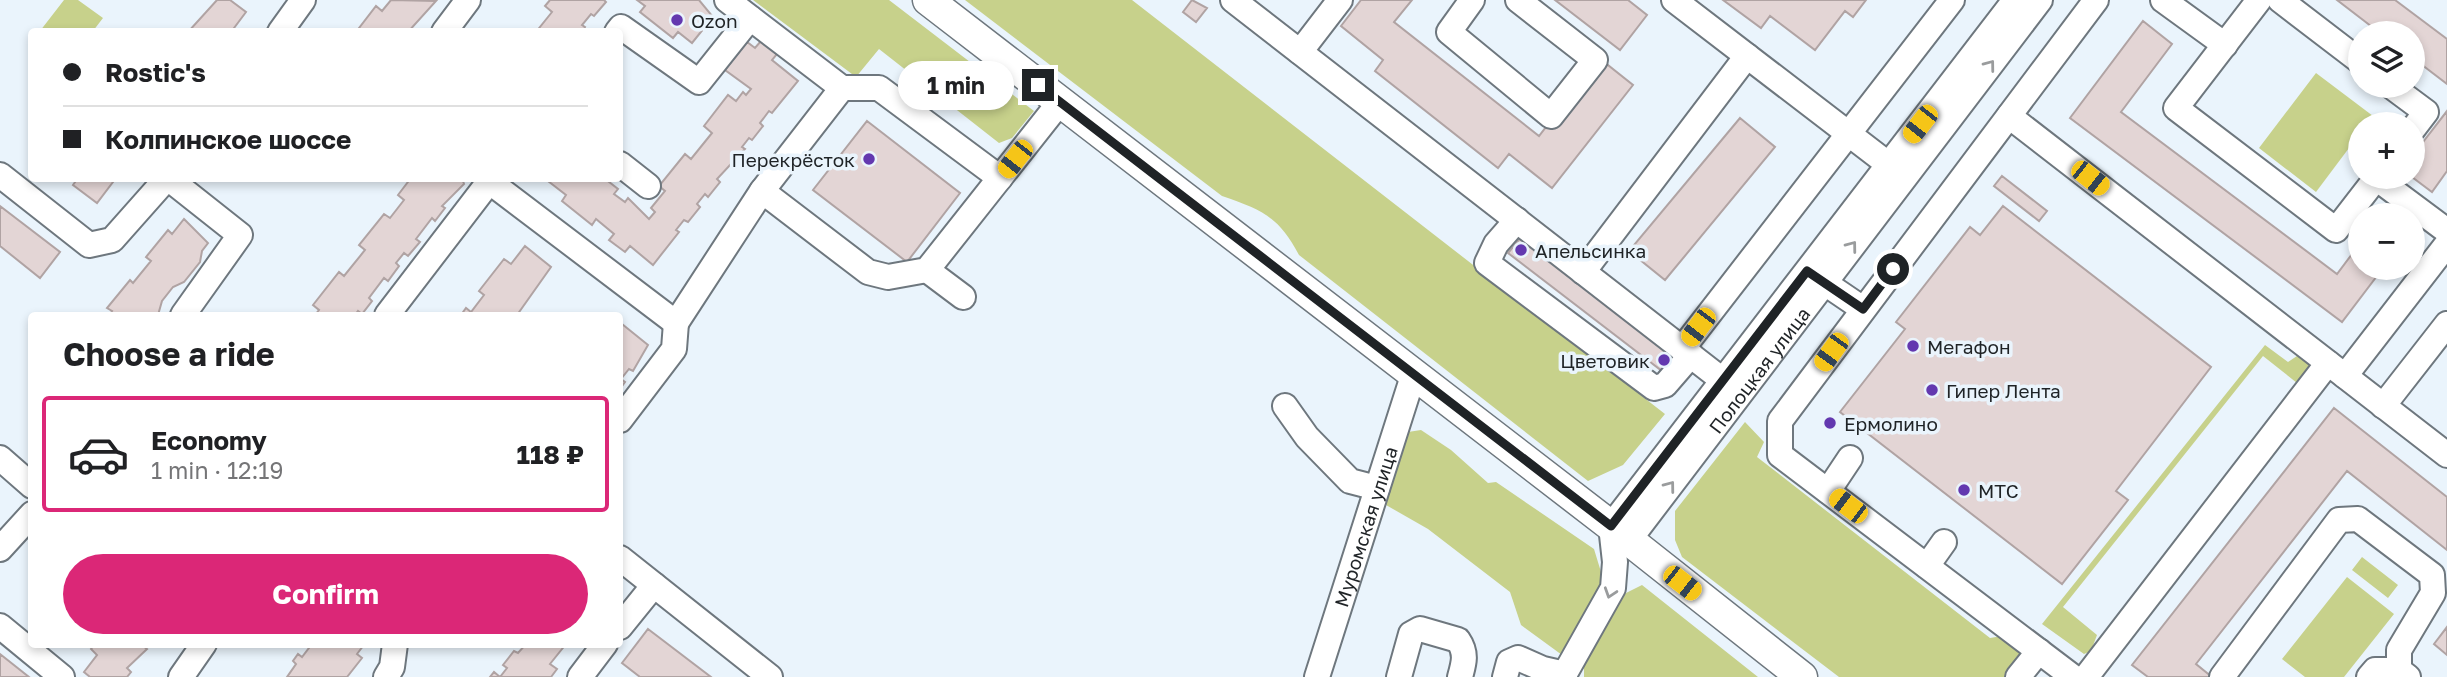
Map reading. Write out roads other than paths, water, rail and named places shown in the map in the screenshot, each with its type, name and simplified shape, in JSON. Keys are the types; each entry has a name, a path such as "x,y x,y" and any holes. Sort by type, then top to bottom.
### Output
{"main road":[{"path":"929,0 1413,376 1620,533 1802,677"}],"street":[{"path":"283,28 303,0"},
{"path":"447,28 468,0"},
{"path":"727,0 842,88 879,88 1000,178"},
{"path":"1233,0 1731,387"},
{"path":"1300,52 1340,0"},
{"path":"1472,0 1449,32 1551,116 1595,60 1518,0"},
{"path":"1674,0 1896,171"},
{"path":"1517,220 1496,244 1487,263 1654,388 1665,385 1686,352 1847,133 1952,0"},
{"name":"Полоцкая улица","path":"1620,533 1896,171 2015,0"},
{"name":"Полоцкая улица","path":"1896,171 2040,0"},
{"path":"2073,677 1780,454 1780,421 2096,0"},
{"path":"2163,0 2225,44"},
{"path":"2259,0 2176,108 2336,230 2367,189"},
{"path":"2280,0 2348,52"},
{"path":"623,28 699,82 750,18"},
{"path":"1583,272 1747,56"},
{"path":"623,416 674,349 676,323 762,191 842,88"},
{"path":"2408,98 2425,113"},
{"path":"762,191 867,272 888,278 927,271 1060,102"},
{"path":"2009,116 2447,455"},
{"path":"623,166 648,186"},
{"path":"0,175 89,245 112,240 164,182"},
{"path":"173,182 240,235 185,312"},
{"path":"389,312 489,182"},
{"path":"494,182 676,323"},
{"path":"2391,189 2447,232"},
{"path":"2086,677 2336,369 2447,244"},
{"path":"927,271 962,297"},
{"path":"1815,277 1863,309"},
{"path":"2383,406 2447,324"},
{"name":"Муромская улица","path":"1317,677 1413,376"},
{"path":"1285,406 1307,437 1350,481 1377,488"},
{"path":"0,458 28,482"},
{"path":"1828,491 1850,458"},
{"path":"0,549 28,518"},
{"path":"2231,674 2339,520 2358,519 2432,575 2433,593 2399,650 2404,673 2375,670 2369,677"},
{"path":"1504,677 1509,662 1518,658 1564,675 1613,588 1620,533"},
{"path":"1927,566 1944,542"},
{"path":"623,560 770,677"},
{"path":"623,622 654,585"},
{"path":"0,625 62,677"},
{"path":"1399,677 1411,635 1420,629 1458,640 1464,648 1465,661 1460,677"},
{"path":"181,677 201,648"},
{"path":"386,677 393,667 395,648"},
{"path":"580,677 596,648"},
{"path":"2018,677 2039,651"}],"place":[{"name":"Ozon","path":"677,20"},
{"name":"Перекрёсток","path":"869,159"},
{"name":"Апельсинка","path":"1521,250"},
{"name":"Мегафон","path":"1913,346"},
{"name":"Цветовик","path":"1664,360"},
{"name":"Гипер Лента","path":"1932,390"},
{"name":"Ермолино","path":"1830,423"},
{"name":"МТС","path":"1964,490"}]}
